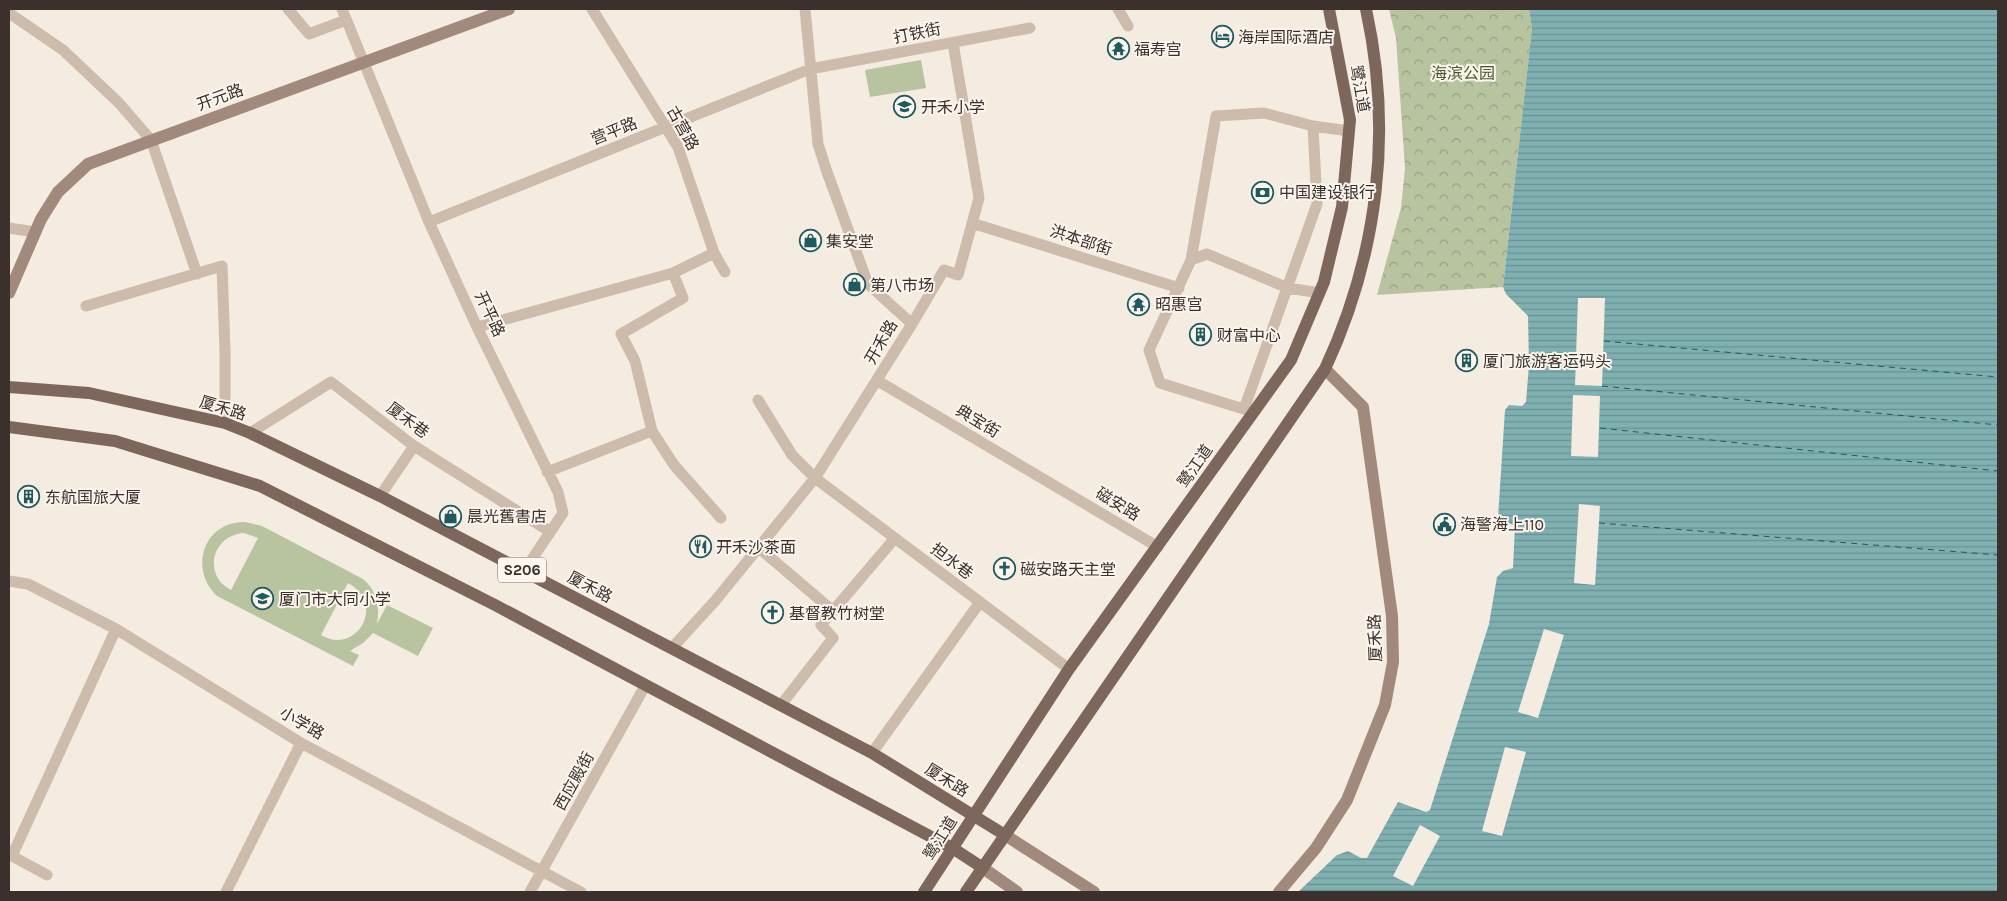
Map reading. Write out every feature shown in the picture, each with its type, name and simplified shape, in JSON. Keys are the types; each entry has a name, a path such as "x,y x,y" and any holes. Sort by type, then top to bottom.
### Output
{"main road":[{"name":"鹭江道","path":"924,892 954,849 973,815 1069,669 1158,546 1249,410 1291,360 1320,293 1342,207 1350,120 1329,9"},
{"name":"鹭江道","path":"966,892 1325,369 1345,326 1371,232 1381,134 1371,29 1366,9"},
{"name":"厦禾路","path":"9,387 89,393 225,423 250,433 380,496 872,753 1005,835"},
{"name":"S206","path":"9,427 115,441 260,486 495,605 954,849 982,868"}],"street":[{"path":"288,9 309,34 346,20"},
{"name":"开平路","path":"342,9 362,62 429,222 558,492 563,513 549,531 524,571"},
{"name":"开元路","path":"9,293 35,232 58,192 88,164 508,9"},
{"name":"古营路","path":"592,9 678,147 714,253 725,272"},
{"name":"开禾路","path":"672,648 759,548 815,478 878,381 912,324 868,284 818,144 805,9"},
{"path":"1118,9 1128,26"},
{"path":"9,13 62,50 120,103 151,140 197,274"},
{"name":"打铁街","path":"810,69 1030,28"},
{"path":"912,324 944,270 958,275 979,198 953,43"},
{"name":"营平路","path":"429,222 810,69"},
{"path":"1313,126 1317,204 1249,410 1160,383 1149,350 1191,260 1216,116 1264,112 1313,126 1349,131"},
{"name":"洪本部街","path":"972,223 1179,288"},
{"path":"9,228 35,232"},
{"path":"478,327 673,273 714,253"},
{"path":"1191,260 1208,254 1288,288 1320,293"},
{"path":"86,306 222,266 225,423"},
{"path":"673,273 684,298 621,334 635,361 652,430 674,465 721,518"},
{"name":"厦禾路","path":"1279,892 1316,848 1347,800 1385,705 1393,662 1392,616 1363,407 1325,369"},
{"name":"典宝街","path":"878,381 1062,489"},
{"name":"厦禾巷","path":"250,433 331,382 414,446 549,531"},
{"name":"担水巷","path":"758,400 792,455 815,478 1069,669"},
{"path":"547,472 652,430"},
{"path":"380,496 414,446"},
{"name":"磁安路","path":"1062,489 1158,546"},
{"path":"781,705 833,638 821,625 895,538"},
{"path":"759,548 833,611"},
{"name":"小学路","path":"9,581 28,584 116,629 301,743 581,892"},
{"path":"872,753 980,602"},
{"path":"47,875 12,856 116,629"},
{"name":"西应殿街","path":"530,892 645,686"},
{"path":"226,892 301,743"},
{"name":"厦禾路","path":"1005,835 1094,892"},
{"name":"S206","path":"982,868 1017,892"}],"green space":[{"name":"海滨公园","path":"1389,9 1529,9 1532,28 1503,287 1377,295 1401,208 1405,168 1396,38"},
{"path":"921,60 926,88 870,97 865,70"},
{"path":"245,522 262,526 363,579 372,589 378,605 377,624 387,605 433,628 418,656 373,633 363,643 350,651 359,655 353,666 217,596 208,585 203,573 202,560 210,538 219,529 231,524","holes":["244,533 258,538 231,590 216,575 215,557 218,548 224,541 233,535","348,583 359,592 365,603 366,615 362,625 355,634 345,639 334,640 321,635"]}],"water":[{"path":"1529,9 1998,9 1998,892 1298,892 1337,855 1348,851 1361,858 1367,858 1398,802 1426,812 1430,810 1489,624 1497,577 1503,571 1513,568 1515,526 1498,518 1505,410 1509,405 1522,406 1526,402 1529,365 1528,316 1506,294 1503,287 1532,28"}],"pier":[{"path":"1578,298 1605,298 1602,386 1575,385"},
{"path":"1573,395 1600,396 1598,457 1571,456"},
{"path":"1579,504 1600,506 1595,585 1574,583"},
{"path":"1544,629 1564,635 1538,718 1518,712"},
{"path":"1505,747 1526,752 1502,836 1482,831"},
{"path":"1420,825 1440,836 1413,886 1393,876"}],"ferry route":[{"path":"1604,341 1998,377"},
{"path":"1602,386 1998,425"},
{"path":"1600,428 1998,471"},
{"path":"1599,523 1998,555"}],"place":[{"name":"海岸国际酒店","path":"1222,37"},
{"name":"福寿宫","path":"1118,49"},
{"name":"开禾小学","path":"905,107"},
{"name":"中国建设银行","path":"1263,192"},
{"name":"集安堂","path":"810,241"},
{"name":"第八市场","path":"854,285"},
{"name":"昭惠宫","path":"1139,304"},
{"name":"财富中心","path":"1201,335"},
{"name":"厦门旅游客运码头","path":"1467,361"},
{"name":"东航国旅大厦","path":"29,497"},
{"name":"晨光舊書店","path":"451,516"},
{"name":"海警海上110","path":"1444,524"},
{"name":"开禾沙茶面","path":"700,547"},
{"name":"磁安路天主堂","path":"1004,569"},
{"name":"厦门市大同小学","path":"263,599"},
{"name":"基督教竹树堂","path":"773,613"}]}
